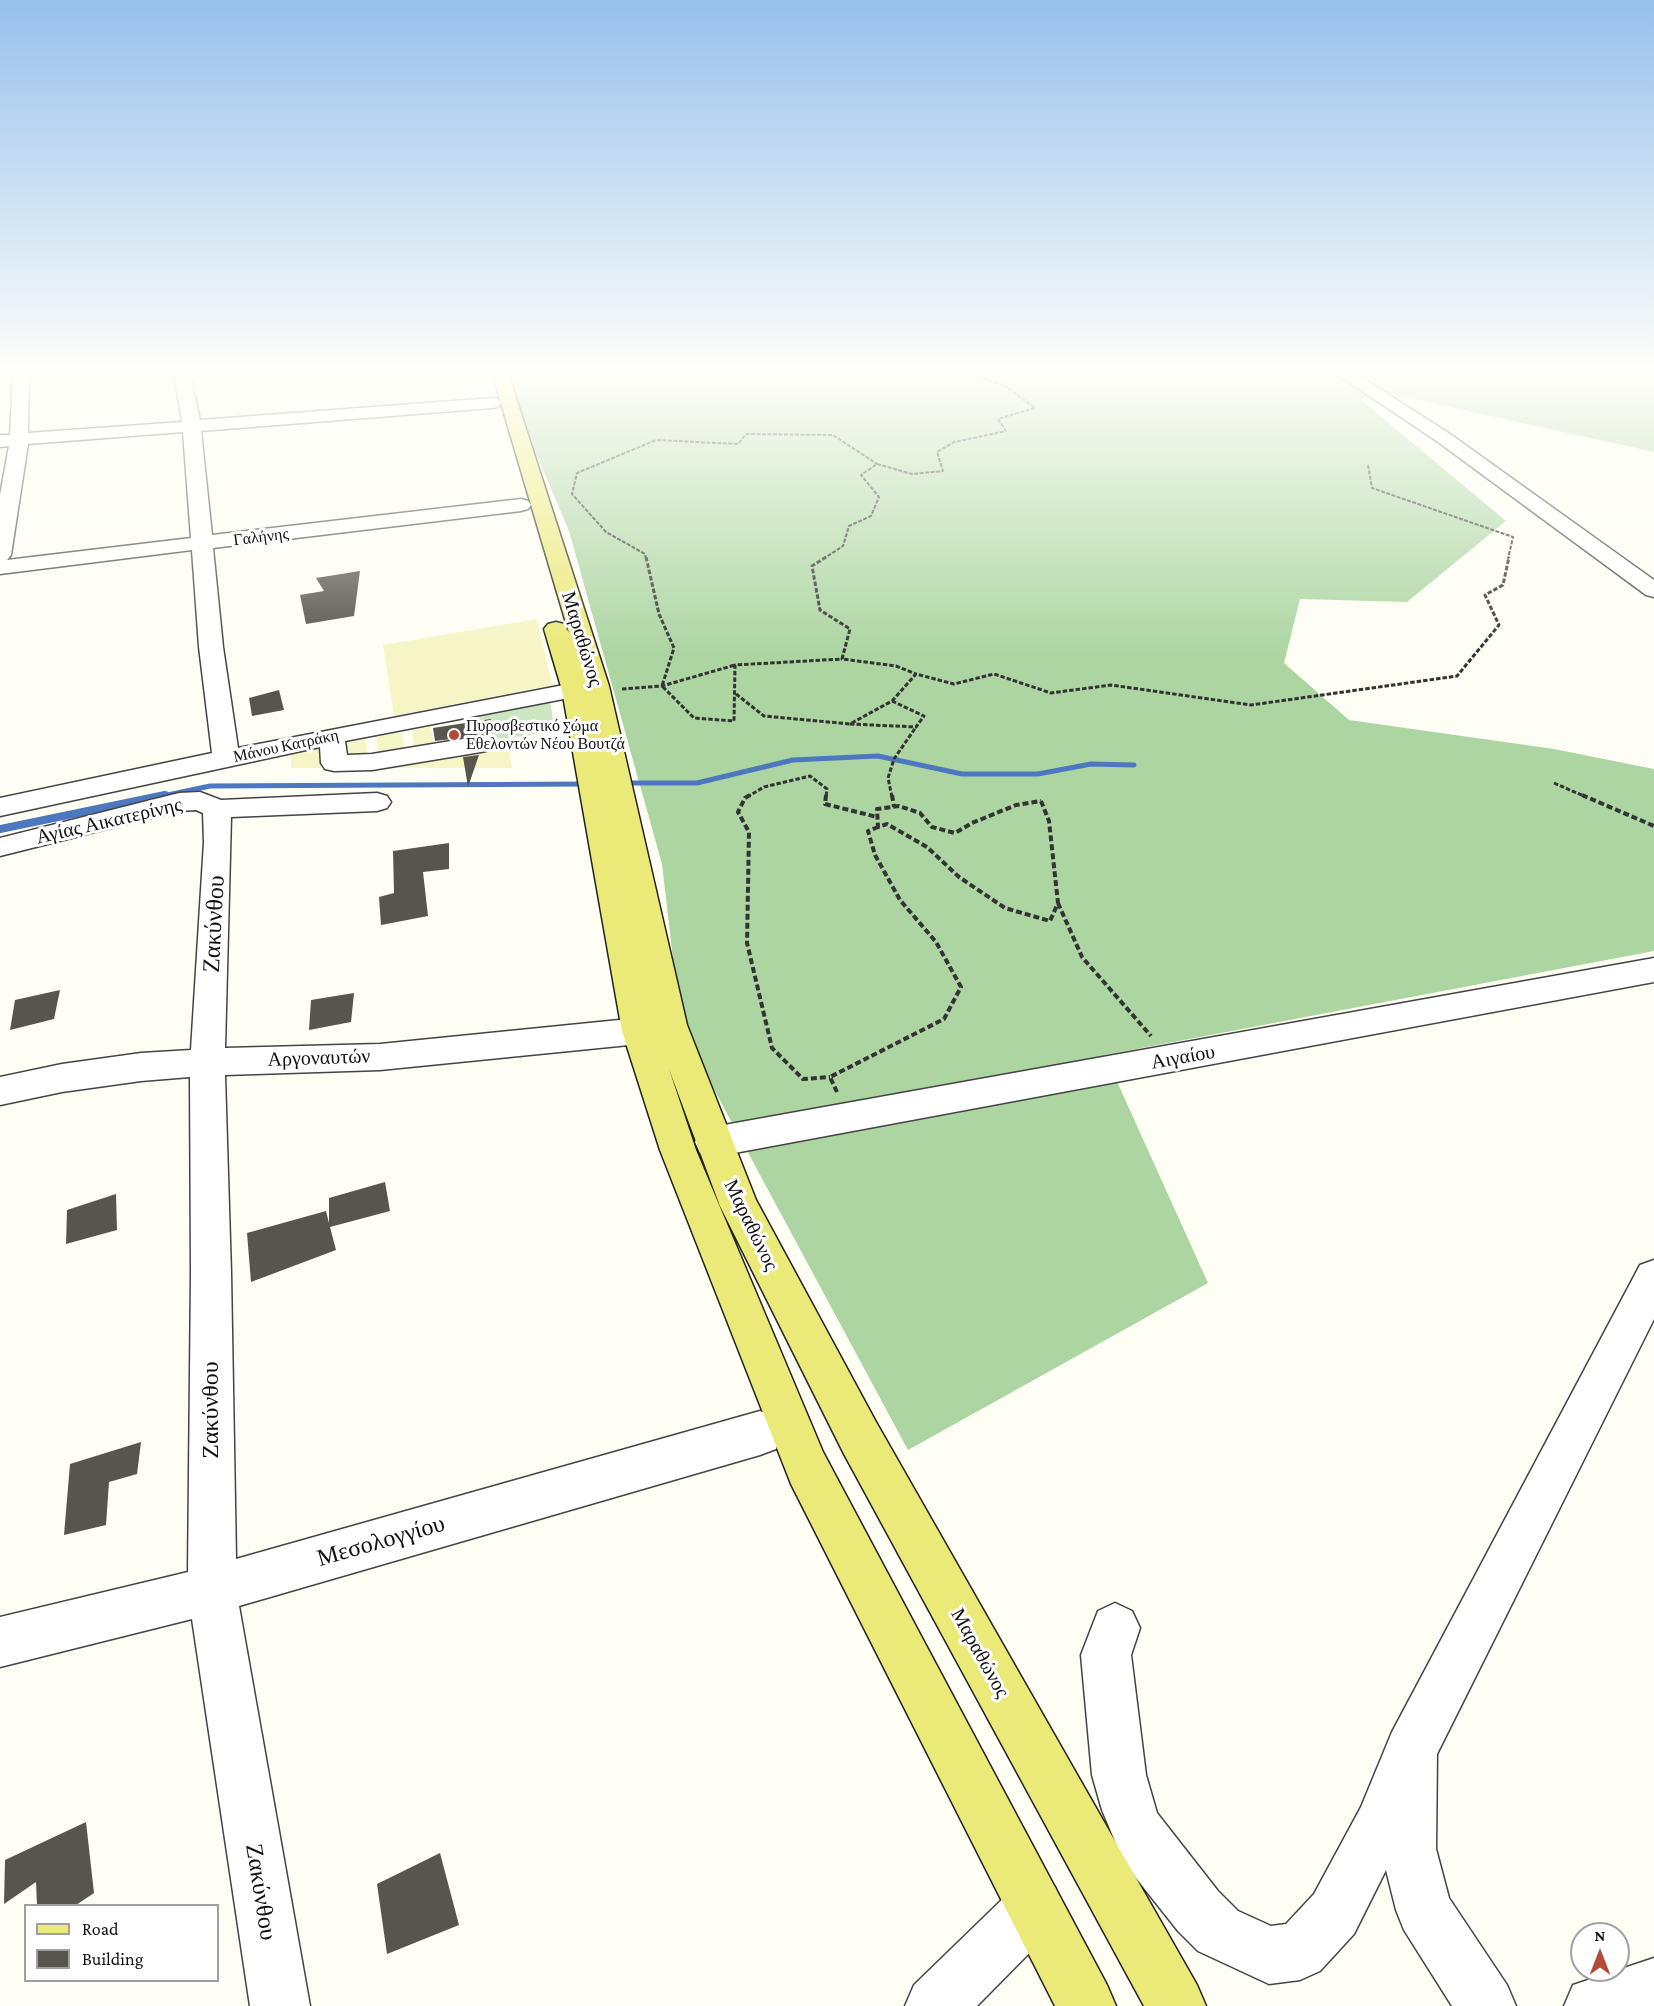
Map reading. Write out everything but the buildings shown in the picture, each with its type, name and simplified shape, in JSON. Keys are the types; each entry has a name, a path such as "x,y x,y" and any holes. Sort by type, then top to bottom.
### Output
{"main road":[{"path":"510,467 539,570"},
{"name":"Μαραθώνος","path":"525,467 585,688 605,784 670,1025 739,1206 860,1438 1176,2006"},
{"name":"Μαραθώνος","path":"552,614 585,688"},
{"name":"Μαραθώνος","path":"605,784 639,1031 678,1150 807,1468 1086,2006"}],"street":[{"path":"0,555 8,467"},
{"path":"196,467 211,647 226,758"},
{"path":"1483,467 1654,590"},
{"name":"Γαλήνης","path":"0,567 521,505"},
{"name":"Μάνου Κατράκη","path":"0,807 332,736 585,688"},
{"path":"332,736 334,763 372,762 481,744"},
{"name":"Αγίας Αικατερίνης","path":"0,847 179,802 201,801 217,809 377,802"},
{"name":"Ζακύνθου","path":"217,809 218,842 207,1062 211,1274 212,1590 280,2006"},
{"name":"Αιγαίου","path":"713,1142 1654,970"},
{"name":"Αργοναυτών","path":"0,1091 62,1078 141,1067 207,1062 380,1057 639,1031"},
{"path":"1115,1628 1106,1655 1112,1716 1119,1774 1138,1832 1198,1911 1218,1931 1269,1955 1300,1951 1334,1914 1380,1826 1411,1751 1654,1278"},
{"name":"Μεσολογγίου","path":"0,1642 212,1590 760,1433"},
{"path":"1411,1751 1409,1849 1424,1910 1486,2006"},
{"path":"935,2006 1035,1907"},
{"path":"1594,2006 1654,1987"}],"path":[{"path":"592,467 577,473 572,494 606,532 645,554 660,614 674,648 662,686"},
{"path":"842,659 850,629 820,610 812,566 843,546 849,526 871,516 879,497 861,475 874,467"},
{"path":"883,467 912,474 943,471 942,467"},
{"path":"585,688 632,690 662,686 735,665 842,659 896,666 954,684 994,674 1051,693 1112,685 1251,705 1457,676 1498,625 1485,596 1503,585 1513,537 1372,488 1368,467"},
{"path":"662,686 694,718 734,721 735,665"},
{"path":"850,724 892,701 916,674"},
{"path":"735,694 764,716 916,728"},
{"path":"892,701 924,716 894,759 888,778 894,807"},
{"path":"877,818 825,804 827,789 810,776 764,787 746,798 738,812 749,832 747,943 772,1048 803,1079 830,1077 944,1019 961,987 936,942 900,900 875,855 868,831 887,824 927,847 959,877 1005,908 1050,921 1058,903"},
{"path":"1554,783 1654,826"},
{"path":"878,828 877,809 900,806 920,813 932,826 955,833 972,823 1016,805 1041,801 1049,821 1058,903 1082,957 1120,999 1169,1060"},
{"path":"830,1077 849,1118"}],"shaded area":[{"path":"542,467 1441,467 1506,521 1407,602 1300,599 1284,663 1349,720 1554,749 1654,769 1654,951 1105,1055 1208,1283 908,1450 681,1028 662,864 569,531"},
{"path":"550,701 555,731 484,742 478,716"}],"sand":[{"path":"537,619 552,685 394,716 383,645"},
{"path":"431,727 435,751 507,739 512,768 291,768 291,753 365,739 368,757 379,755 376,737 402,732 405,752 415,750 412,730"}],"waterway":[{"path":"621,783 697,783 793,760 878,756 962,774 1038,774 1091,764 1134,765"},
{"path":"158,797 210,786 588,784"},
{"path":"0,829 165,795"}],"place":[{"name":"Πυροσβεστικό Σώμα Εθελοντών Νέου Βουτζά","path":"454,735"}]}
